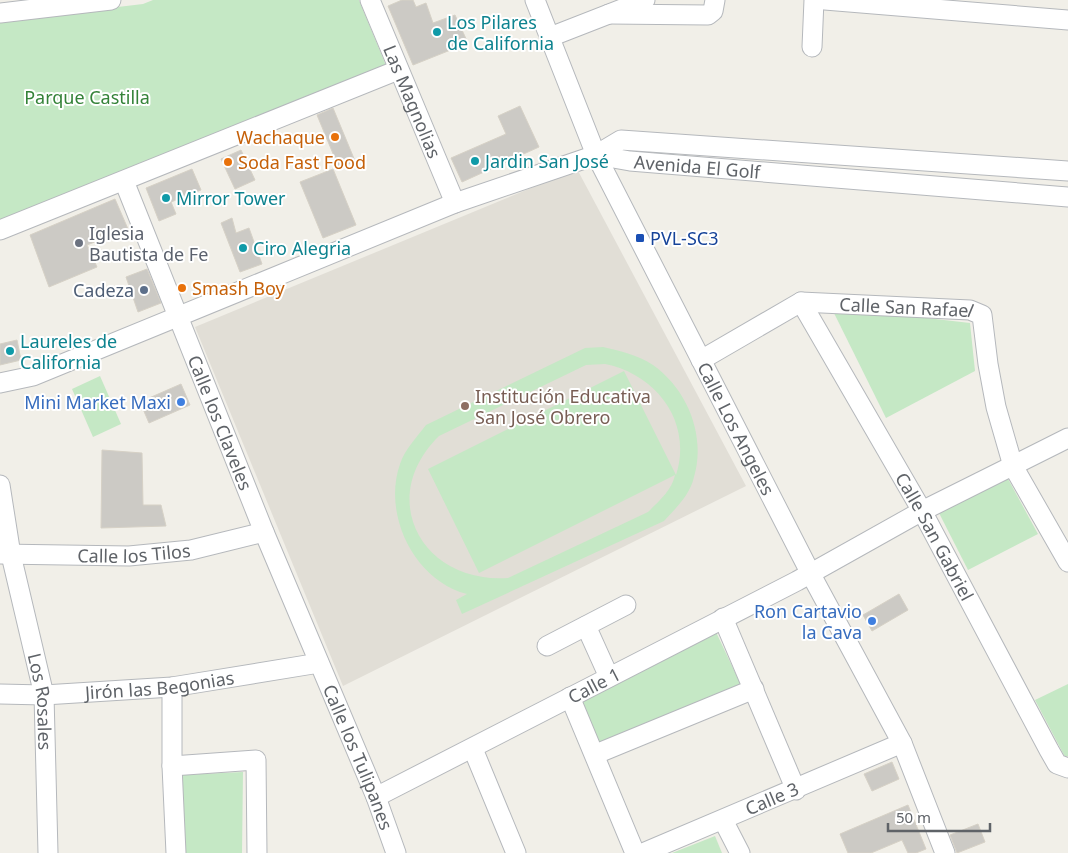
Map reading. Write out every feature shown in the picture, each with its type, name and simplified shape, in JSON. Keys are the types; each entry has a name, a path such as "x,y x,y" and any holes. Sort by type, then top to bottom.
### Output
{"street":[{"path":"0,13 112,0"},
{"name":"Las Magnolias","path":"370,0 455,203"},
{"name":"Calle Los Angeles","path":"535,0 596,155 810,573 902,743 945,853"},
{"path":"550,37 644,0"},
{"path":"609,14 708,15 713,11 715,0"},
{"path":"812,48 814,0"},
{"path":"825,0 1068,20"},
{"path":"0,230 398,70"},
{"name":"Avenida El Golf","path":"596,155 621,140 1068,171"},
{"path":"806,176 807,152"},
{"path":"0,382 33,376 180,318 455,203 596,155"},
{"name":"Avenida El Golf","path":"596,155 630,161 1068,197"},
{"name":"Calle los Claveles","path":"124,181 318,663"},
{"path":"702,360 801,302"},
{"name":"Calle San Rafael","path":"801,302 970,310 982,315 996,407 1013,466 1068,562"},
{"name":"Calle San Gabriel","path":"801,302 922,511 1057,764 1068,768"},
{"name":"Calle 1","path":"376,797 473,749 810,573 922,511 1068,438"},
{"name":"Los Rosales","path":"0,486 6,555 44,695 48,853"},
{"name":"Calle los Tilos","path":"6,555 129,556 191,550 264,532"},
{"path":"547,646 626,605"},
{"path":"723,618 796,790"},
{"path":"586,626 608,677"},
{"name":"Jirón las Begonias","path":"0,694 44,695 172,687 318,663"},
{"name":"Calle los Tulipanes","path":"318,663 376,797 396,853"},
{"path":"172,687 172,766 176,853"},
{"path":"596,754 754,689"},
{"path":"570,697 596,754 635,853"},
{"name":"Calle 3","path":"643,853 796,790 902,743"},
{"path":"473,749 516,853"},
{"path":"172,766 256,760 258,853"},
{"path":"723,820 740,853"}],"shaded area":[{"name":"Institución Educativa San José Obrero","path":"577,169 746,486 343,686 195,327"}],"green space":[{"name":"Parque Castilla","path":"153,0 359,0 387,68 0,224 0,21 143,4"},
{"path":"831,307 970,323 975,371 886,418"},
{"path":"603,347 641,359 653,365 676,387 685,401 696,430 697,461 692,484 682,501 664,521 462,614 456,600 467,594 448,587 432,575 418,561 407,543 400,524 396,504 396,484 402,459 426,425 585,348","holes":["605,364 623,369 640,378 666,403 674,419 679,437 680,455 676,475 624,371 428,469 479,573 675,475 668,490 648,512 508,578 478,576 452,567 432,552 418,533 410,510 411,486 420,460 439,436 586,365"]},
{"path":"100,376 121,424 93,437 72,389"},
{"path":"1007,477 1038,534 968,570 938,511"},
{"path":"715,630 741,685 597,745 578,700"},
{"path":"1068,684 1068,756 1065,757 1035,700"},
{"path":"243,772 242,853 181,853 180,775"},
{"path":"715,836 722,853 672,853"}],"building":[{"name":"Los Pilares de California","path":"402,0 413,0 416,7 426,3 433,23 455,15 468,43 413,65 388,6"},
{"path":"520,106 539,147 462,182 451,158 506,134 498,116"},
{"name":"Wachaque","path":"333,108 355,161 339,168 317,115"},
{"path":"241,150 255,180 235,189 221,159"},
{"name":"Mirror Tower","path":"192,169 201,190 171,202 176,214 159,221 146,188"},
{"path":"333,169 356,225 323,238 300,182"},
{"path":"115,199 128,229 87,245 97,267 49,287 30,235"},
{"name":"Ciro Alegria","path":"232,218 236,233 249,228 262,264 240,272 221,223"},
{"name":"Cadeza","path":"147,269 161,303 138,312 126,277"},
{"name":"Laureles de California","path":"17,340 21,360 0,365 0,344"},
{"path":"181,384 190,405 149,423 140,402"},
{"path":"102,450 142,453 143,505 161,505 166,526 101,528"},
{"path":"899,594 908,610 872,631 863,615"},
{"path":"892,762 899,779 872,791 864,774"},
{"path":"908,805 926,849 916,853 908,853 902,840 871,853 848,853 840,834"},
{"path":"978,824 985,842 957,853 950,835"}],"place":[{"name":"Los Pilares de California","path":"437,32"},
{"name":"Wachaque","path":"335,137"},
{"name":"Jardin San José","path":"475,161"},
{"name":"Soda Fast Food","path":"228,162"},
{"name":"Mirror Tower","path":"166,198"},
{"name":"PVL-SC3","path":"640,238"},
{"name":"Iglesia Bautista de Fe","path":"79,243"},
{"name":"Ciro Alegria","path":"243,248"},
{"name":"Smash Boy","path":"182,288"},
{"name":"Cadeza","path":"144,290"},
{"name":"Laureles de California","path":"10,351"},
{"name":"Mini Market Maxi","path":"181,402"},
{"name":"Institución Educativa San José Obrero","path":"465,406"},
{"name":"Ron Cartavio la Cava","path":"872,621"}]}
